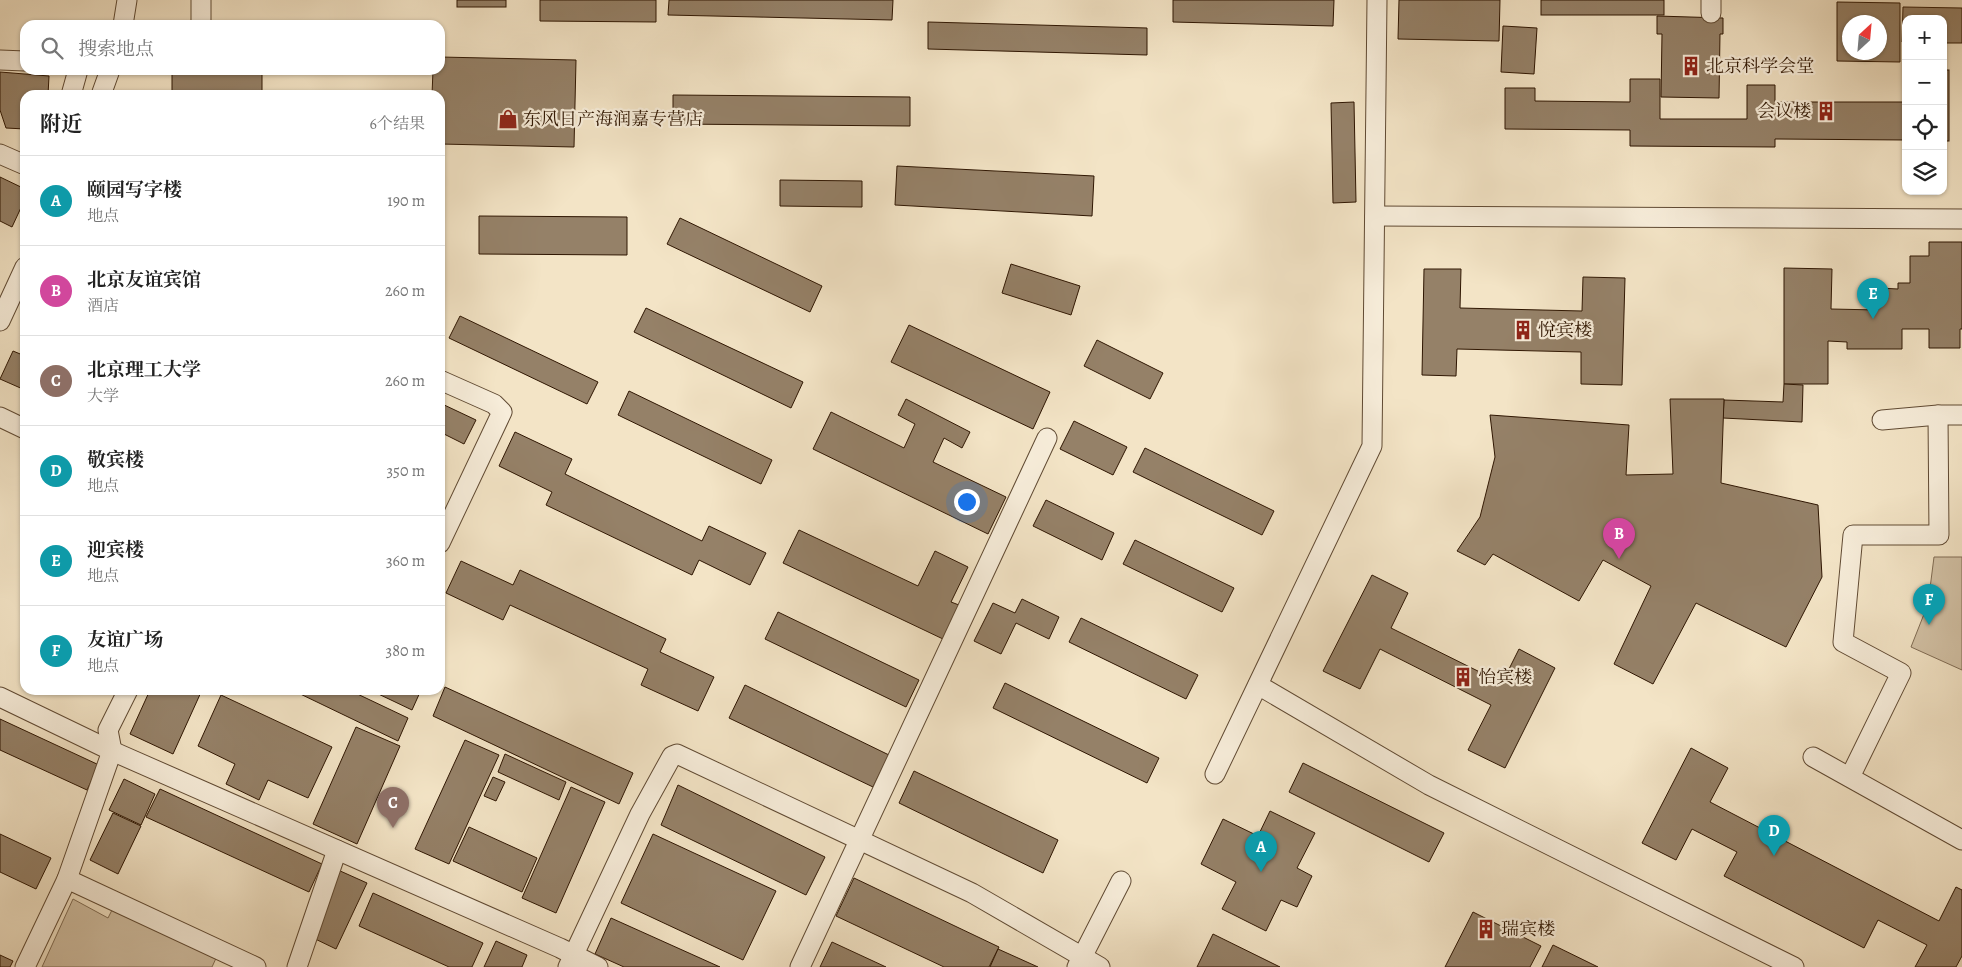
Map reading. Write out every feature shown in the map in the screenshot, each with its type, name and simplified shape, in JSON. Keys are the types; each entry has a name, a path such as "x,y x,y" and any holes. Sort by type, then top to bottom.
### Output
{"street":[{"path":"123,20 127,0"},
{"path":"201,0 201,20"},
{"path":"1215,774 1372,446 1377,0"},
{"path":"0,60 20,61"},
{"path":"72,90 77,75"},
{"path":"103,90 108,75"},
{"path":"0,154 20,163"},
{"path":"1375,216 1962,219"},
{"path":"0,321 20,278"},
{"path":"445,382 494,404 502,412 445,532"},
{"path":"1850,777 1901,673 1843,642 1853,535 1939,536 1938,415"},
{"path":"1882,420 1962,415"},
{"path":"0,416 20,426"},
{"path":"800,967 1047,438"},
{"path":"1258,686 1429,785 1794,967"},
{"path":"25,967 67,879 112,752 108,730 126,695"},
{"path":"0,697 112,752 337,850 570,961 598,967"},
{"path":"570,961 640,814 672,756 677,754 972,893 1080,962 1100,967"},
{"path":"1813,757 1962,840"},
{"path":"297,967 337,850"},
{"path":"67,879 256,967"},
{"path":"1080,962 1120,881"}],"shaded area":[{"path":"1934,557 1962,557 1962,670 1911,647 1928,604"},
{"path":"120,894 223,943 212,967 42,967 73,899 108,918"}],"building":[{"path":"457,0 506,0 506,7 457,7"},
{"path":"540,0 656,0 656,22 540,21"},
{"path":"669,0 893,0 892,20 668,15"},
{"path":"1173,0 1334,0 1333,26 1173,22"},
{"path":"1399,0 1500,0 1499,41 1398,39"},
{"path":"1541,0 1664,0 1664,15 1541,15"},
{"path":"1837,2 1900,3 1900,62 1837,61"},
{"path":"1903,7 1962,8 1962,43 1947,43 1947,15 1903,15"},
{"name":"北京科学会堂","path":"1657,16 1723,18 1723,34 1720,34 1719,98 1661,97 1662,34 1657,34"},
{"path":"928,22 1147,28 1147,55 928,49"},
{"path":"1503,26 1537,28 1534,74 1501,72"},
{"name":"东风日产海润嘉专营店","path":"445,57 576,60 574,147 445,144 445,90 432,90 433,75 445,75"},
{"path":"1947,70 1949,70 1949,141 1947,141"},
{"path":"0,72 49,76 48,90 20,90 20,129 6,128 0,110"},
{"path":"172,75 262,75 262,90 172,90"},
{"name":"会议楼","path":"1630,79 1660,79 1660,119 1747,119 1747,85 1775,85 1775,102 1902,102 1902,140 1775,139 1775,147 1630,146 1630,130 1505,129 1505,88 1535,88 1535,101 1630,102"},
{"path":"673,95 910,97 910,126 673,124"},
{"path":"1354,102 1356,202 1333,203 1331,103"},
{"path":"897,166 1094,176 1092,216 895,205"},
{"path":"0,177 20,187 20,210 12,227 0,221"},
{"path":"780,180 862,181 862,207 780,206"},
{"path":"479,216 627,217 627,255 479,254"},
{"path":"680,218 822,286 810,312 667,244"},
{"path":"1929,242 1962,242 1962,329 1960,329 1960,348 1929,348 1929,329 1902,329 1902,349 1847,349 1847,342 1828,341 1828,384 1784,384 1784,268 1832,269 1831,309 1878,310 1878,288 1898,289 1898,283 1910,283 1910,256 1929,256"},
{"path":"1011,264 1080,286 1071,315 1002,293"},
{"name":"悅宾楼","path":"1424,269 1461,269 1460,308 1582,311 1583,277 1625,278 1622,385 1581,384 1581,352 1457,349 1456,376 1422,375"},
{"path":"646,308 803,382 791,408 634,332"},
{"path":"460,316 598,382 587,404 449,338"},
{"path":"909,325 1050,392 1033,429 891,362"},
{"path":"1097,340 1163,373 1150,399 1084,366"},
{"path":"13,351 20,354 20,388 0,379"},
{"path":"1784,384 1803,385 1802,422 1723,418 1724,400 1783,402"},
{"path":"629,391 772,460 761,484 618,415"},
{"path":"906,399 970,432 962,448 944,438 933,462 1006,497 988,534 813,449 831,412 904,448 915,424 898,415"},
{"path":"1670,399 1724,399 1721,483 1818,505 1822,577 1786,647 1696,603 1653,684 1614,664 1651,586 1603,560 1579,601 1493,554 1485,565 1457,551 1480,517 1495,457 1490,415 1629,425 1626,475 1673,474"},
{"path":"445,405 476,420 464,444 445,434"},
{"path":"1074,421 1127,447 1113,475 1060,449"},
{"path":"515,432 572,459 565,474 702,541 709,526 766,553 750,585 699,560 692,575 546,505 552,492 499,466"},
{"path":"1145,448 1274,511 1262,535 1133,472"},
{"path":"1046,500 1114,533 1102,560 1033,526"},
{"path":"799,530 918,586 935,551 968,567 951,602 959,605 943,639 783,563"},
{"path":"1135,540 1234,588 1222,612 1123,564"},
{"path":"461,561 513,585 520,570 666,639 660,652 714,677 698,711 641,685 648,669 510,605 503,620 446,593"},
{"name":"怡宾楼","path":"1372,575 1408,593 1391,628 1502,683 1519,649 1555,668 1505,768 1468,750 1491,705 1380,649 1360,689 1323,671"},
{"path":"1022,599 1059,617 1049,639 1016,623 1001,654 974,641 993,603 1015,613"},
{"path":"778,612 919,680 906,707 765,639"},
{"path":"1081,618 1198,675 1186,699 1069,642"},
{"path":"1005,683 1159,758 1147,783 993,708"},
{"path":"745,685 889,755 873,787 729,718"},
{"path":"445,687 633,773 619,804 433,716 442,695 445,695"},
{"path":"148,695 200,695 173,754 130,734"},
{"path":"221,695 332,747 308,798 268,780 259,800 226,784 235,764 198,746"},
{"path":"302,695 360,695 408,718 398,741"},
{"path":"380,695 419,695 412,710"},
{"path":"0,719 99,765 87,790 0,750"},
{"path":"356,727 400,746 357,844 313,824"},
{"path":"465,740 499,755 449,864 415,849"},
{"path":"1691,748 1728,768 1710,802 1939,921 1956,887 1962,890 1962,956 1956,967 1915,967 1927,945 1878,920 1864,948 1724,876 1737,852 1692,829 1676,860 1642,843"},
{"path":"505,754 566,782 559,800 498,772"},
{"path":"1303,763 1444,833 1429,862 1289,792"},
{"path":"914,771 1058,840 1043,873 899,803"},
{"path":"493,777 505,782 496,801 484,796"},
{"path":"124,779 155,794 141,825 109,810"},
{"path":"678,785 825,857 806,895 661,825"},
{"path":"571,787 605,802 556,913 522,898"},
{"path":"160,789 322,864 309,892 146,817"},
{"path":"1270,811 1315,833 1297,868 1312,876 1297,907 1281,900 1266,931 1222,909 1236,882 1201,864 1223,819 1258,836"},
{"path":"113,813 141,826 118,874 90,860"},
{"path":"469,827 537,858 522,892 453,861"},
{"path":"0,834 51,858 36,889 0,872"},
{"path":"653,834 776,891 743,960 621,903"},
{"path":"338,870 367,883 336,949 307,935"},
{"path":"854,878 999,947 989,967 944,967 836,916"},
{"path":"373,893 483,943 472,967 449,967 359,926"},
{"name":"瑞宾楼","path":"1473,912 1541,946 1530,967 1445,967"},
{"path":"611,918 720,967 624,967 595,954"},
{"path":"1213,934 1280,967 1197,967"},
{"path":"496,941 527,955 522,967 484,967"},
{"path":"832,942 886,967 820,967"},
{"path":"1553,945 1598,967 1542,967"},
{"path":"998,949 1038,967 990,967"},
{"path":"0,955 13,961 10,967 0,967"}],"place":[{"name":"北京科学会堂","path":"1691,66"},
{"name":"会议楼","path":"1826,111"},
{"name":"东风日产海润嘉专营店","path":"508,119"},
{"name":"迎宾楼","path":"1873,319"},
{"name":"悅宾楼","path":"1523,330"},
{"name":"北京友谊宾馆","path":"1619,559"},
{"name":"友谊广场","path":"1929,625"},
{"name":"怡宾楼","path":"1463,677"},
{"name":"北京理工大学","path":"393,828"},
{"name":"敬宾楼","path":"1774,856"},
{"name":"颐园写字楼","path":"1261,872"},
{"name":"瑞宾楼","path":"1486,929"}]}
